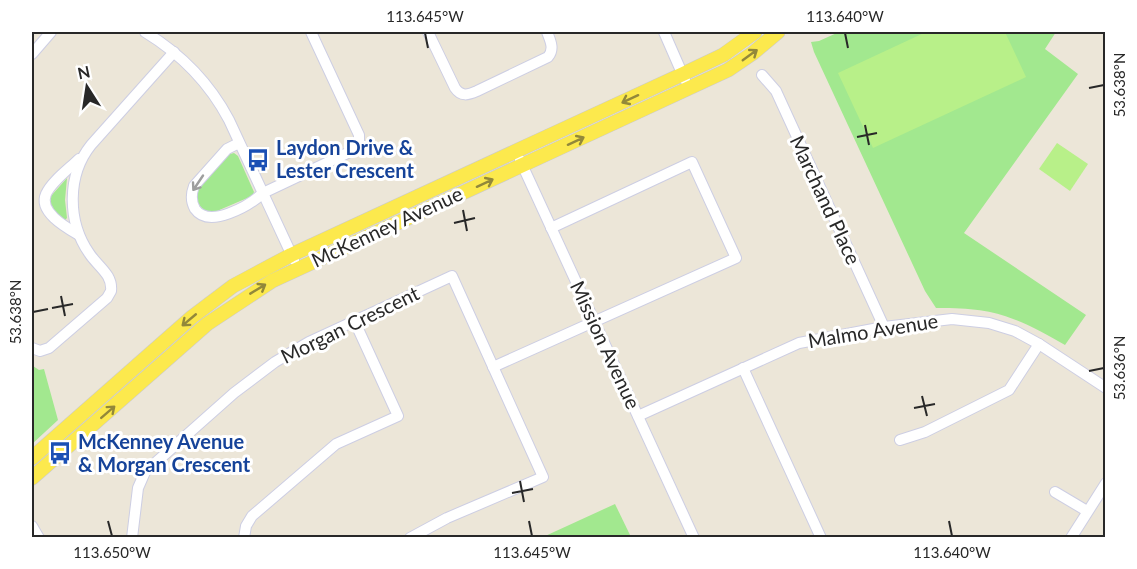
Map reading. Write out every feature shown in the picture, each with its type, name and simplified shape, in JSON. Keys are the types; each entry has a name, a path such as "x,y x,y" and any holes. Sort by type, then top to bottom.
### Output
{"main road":[{"name":"McKenney Avenue","path":"32,458 192,317 232,286 291,255 723,55 755,32"},
{"name":"McKenney Avenue","path":"32,478 207,324 238,302 298,268 728,70 778,32"}],"street":[{"path":"32,54 51,32"},
{"path":"145,32 174,52 196,72 224,110 298,268"},
{"path":"239,143 227,149 196,183 192,193 194,206 203,216 215,218 356,149 359,135 311,32"},
{"path":"428,32 454,88 465,95 477,92 544,60 552,51 547,32"},
{"path":"664,32 689,88"},
{"path":"79,235 63,227 47,208 45,197 174,52"},
{"name":"Marchand Place","path":"762,75 776,91 884,327"},
{"name":"Mission Avenue","path":"516,152 694,537"},
{"path":"32,348 40,351 50,348 107,298 111,291 109,277 88,252 79,235 74,215 76,173 84,155"},
{"path":"493,367 735,258 692,162 552,228"},
{"name":"Morgan Crescent","path":"132,537 138,488 149,467 261,372 309,342 452,276 543,477 447,518 410,537"},
{"path":"244,537 246,526 252,516 336,444 398,416 354,320"},
{"name":"Malmo Avenue","path":"638,416 799,343 884,327 941,320 975,320 1008,329 1039,344 1106,388"},
{"path":"900,440 925,432 1009,390 1039,344"},
{"path":"743,368 821,537"},
{"path":"1071,537 1106,483"},
{"path":"1055,492 1087,511"},
{"path":"32,526 39,537"}],"green space":[{"path":"839,32 1056,32 1045,49 1078,74 964,233 1086,315 1065,345 1032,327 1004,316 974,309 936,308 925,291 814,52 811,42"},
{"path":"926,32 1005,32 1026,77 873,148 838,73"},
{"path":"1057,143 1088,164 1070,191 1039,169"},
{"path":"234,153 238,156 254,192 252,196 210,214 201,207 197,199 198,192 208,176 230,154"},
{"path":"67,178 65,200 67,218 64,221 51,207 51,196"},
{"path":"33,366 39,370 44,369 58,420 32,444"},
{"path":"615,504 631,537 543,537"}],"place":[{"name":"Laydon Drive & Lester Crescent","path":"258,160"},
{"name":"McKenney Avenue & Morgan Crescent","path":"60,453"}]}
